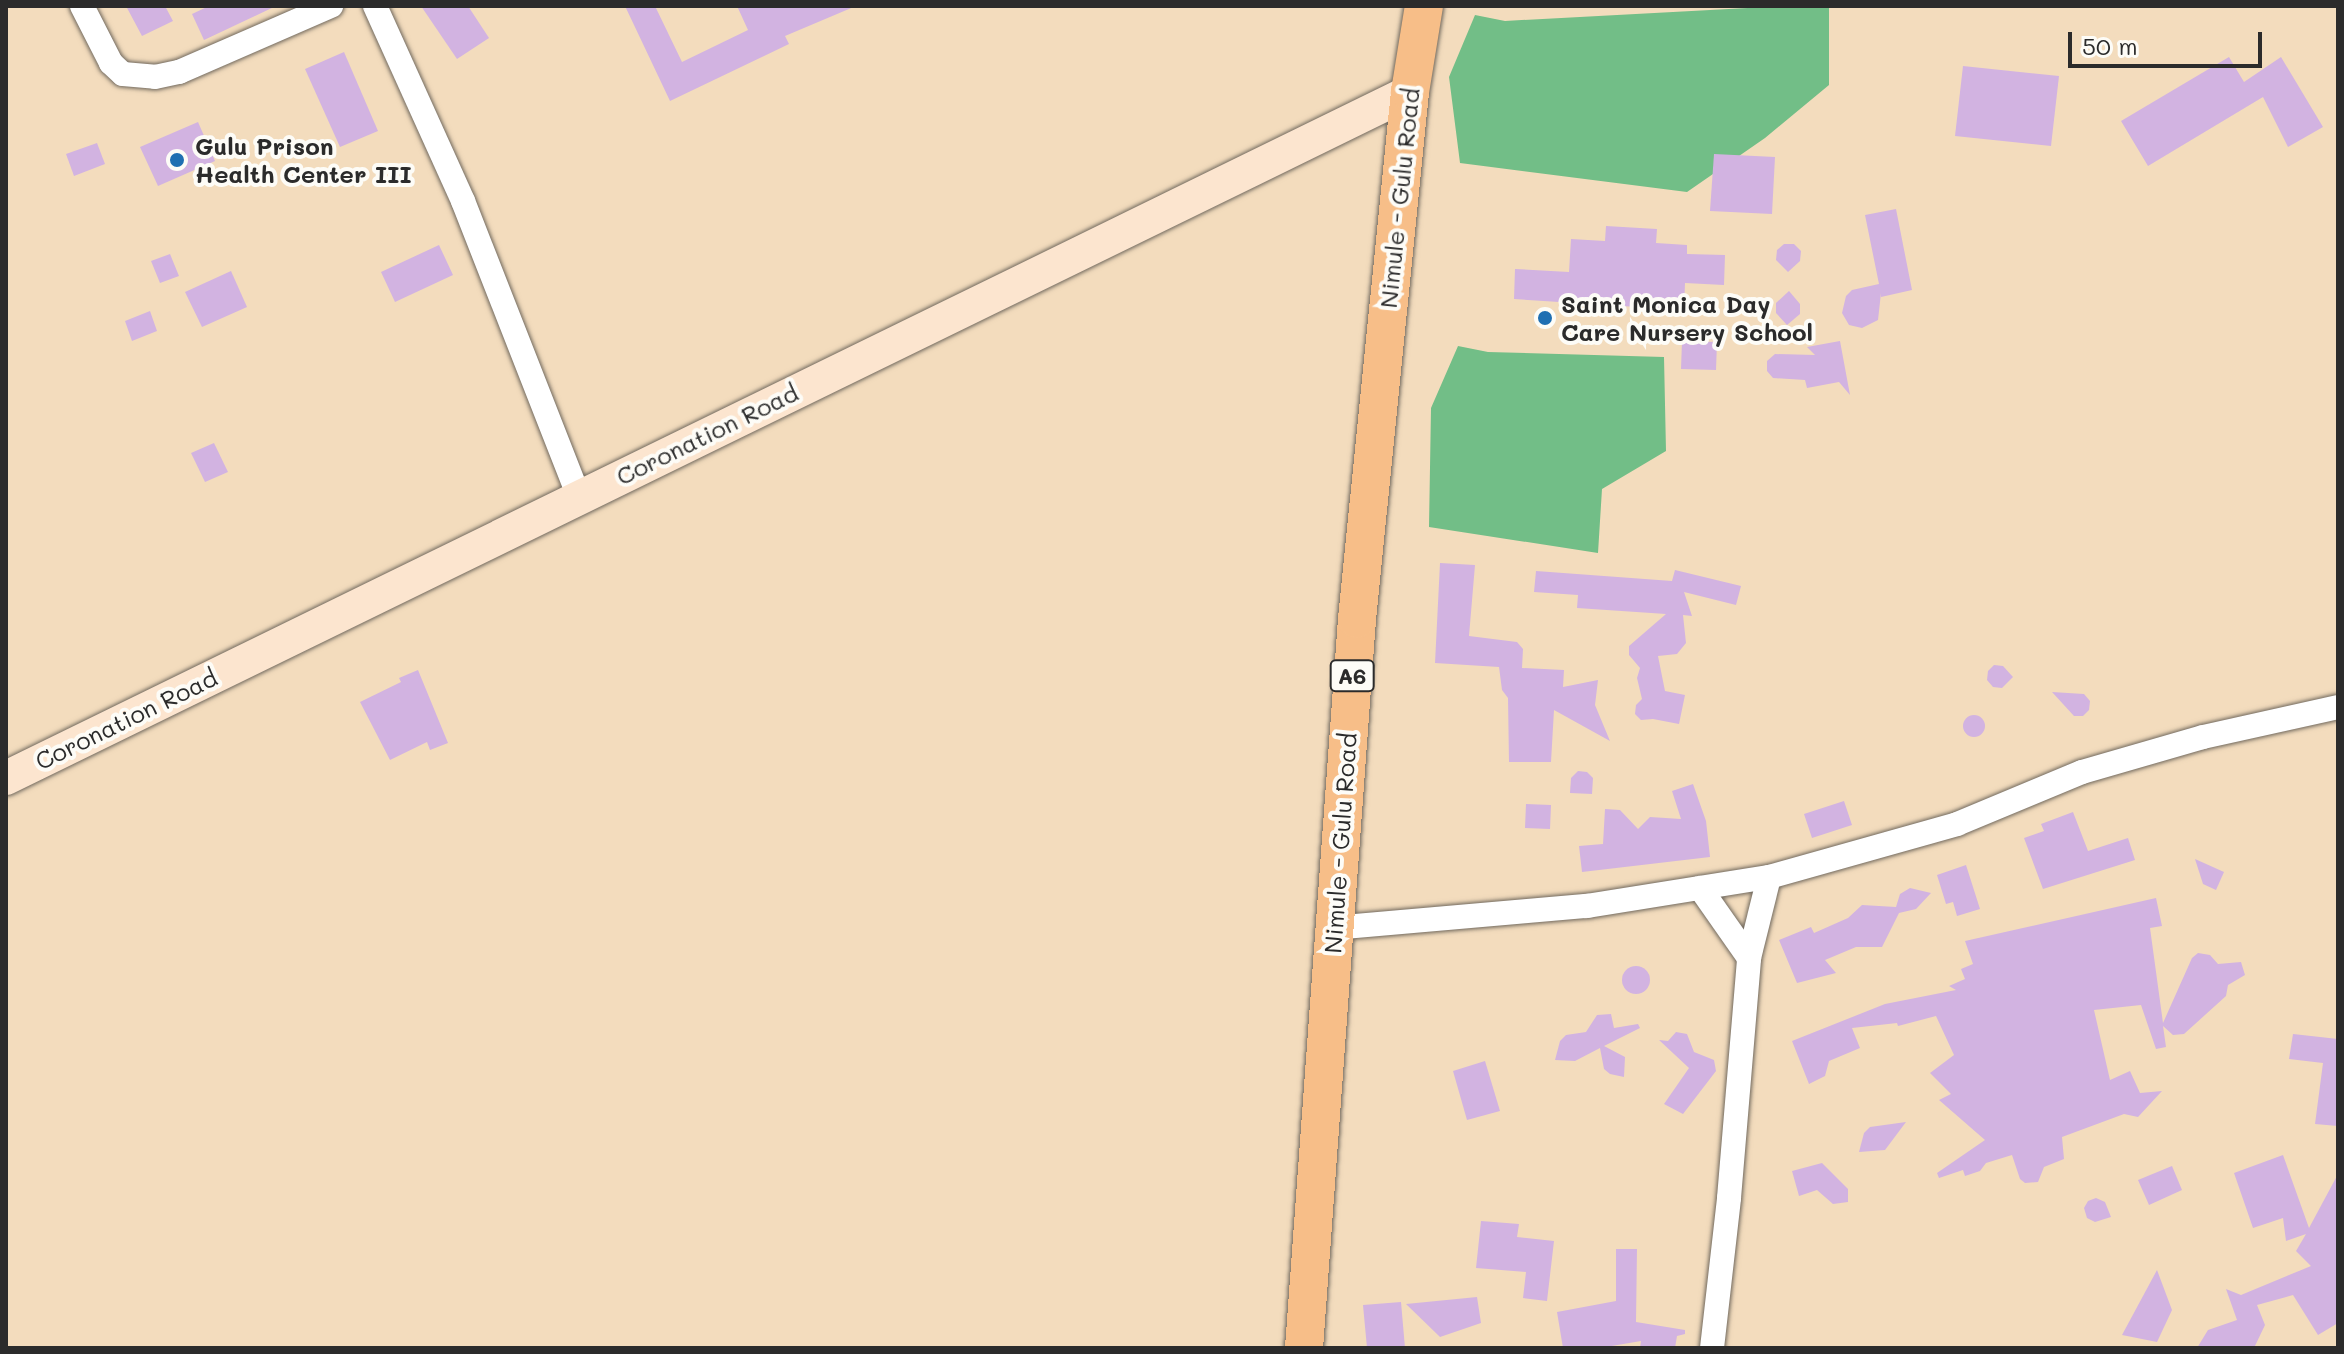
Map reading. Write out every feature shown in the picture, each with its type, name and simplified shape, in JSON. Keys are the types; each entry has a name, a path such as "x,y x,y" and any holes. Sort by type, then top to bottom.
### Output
{"main road":[{"name":"Nimule - Gulu Road","path":"1304,1348 1317,1205 1333,928 1357,619 1410,92 1424,6"},
{"name":"Coronation Road","path":"6,778 1410,92"}],"street":[{"path":"82,6 111,63 123,74 155,77 179,72 331,6"},
{"path":"375,6 463,201 579,497"},
{"path":"1333,928 1587,906 1769,877 1957,824 2082,772 2203,737 2338,707"},
{"path":"1712,1348 1729,1198 1749,958 1769,877"},
{"path":"1700,888 1749,958"}],"green space":[{"path":"1829,6 1829,85 1765,138 1687,192 1460,163 1449,77 1475,15 1505,21"},
{"path":"1458,346 1488,352 1664,357 1666,451 1602,489 1598,553 1429,527 1431,408"}],"building":[{"path":"126,6 165,6 173,21 142,36"},
{"path":"209,6 276,6 204,40 192,14"},
{"path":"421,6 468,6 489,38 457,59"},
{"path":"625,6 655,6 682,62 748,30 737,6 856,6 785,36 789,44 670,101"},
{"path":"344,52 378,131 340,147 305,69"},
{"path":"2229,57 2244,82 2281,57 2323,127 2288,147 2263,97 2148,166 2121,121"},
{"path":"1963,66 2059,76 2051,146 1955,136"},
{"path":"198,122 215,161 158,186 140,147"},
{"path":"97,143 105,164 74,176 66,154"},
{"path":"1714,154 1775,157 1772,214 1710,211"},
{"path":"1896,209 1912,290 1881,297 1881,293 1878,320 1862,328 1849,325 1842,313 1846,296 1852,290 1879,284 1865,215"},
{"path":"1606,226 1657,229 1656,243 1687,245 1687,254 1725,255 1724,285 1685,283 1684,310 1514,299 1515,269 1569,272 1571,239 1605,241"},
{"path":"1784,244 1794,244 1801,251 1800,261 1788,272 1776,260 1777,250"},
{"path":"439,245 453,275 395,302 381,272"},
{"path":"170,254 179,276 160,283 151,261"},
{"path":"231,271 247,307 202,327 185,292"},
{"path":"1789,291 1800,304 1800,314 1787,325 1776,313 1776,303"},
{"path":"150,311 157,331 132,341 125,321"},
{"path":"1682,341 1717,342 1716,370 1681,369"},
{"path":"1840,341 1850,395 1839,382 1807,388 1805,380 1773,378 1767,371 1767,361 1775,354 1815,355 1807,347"},
{"path":"214,443 228,472 205,482 191,453"},
{"path":"1440,563 1475,565 1469,636 1517,642 1523,649 1522,668 1564,670 1563,687 1598,680 1595,705 1610,741 1554,710 1551,762 1509,762 1508,698 1502,690 1499,667 1435,663"},
{"path":"1675,570 1741,586 1736,605 1684,592 1692,616 1683,615 1686,643 1677,654 1658,656 1665,691 1685,695 1679,724 1641,720 1635,714 1636,705 1642,699 1637,678 1640,668 1629,655 1629,646 1666,614 1577,608 1578,595 1534,592 1536,571 1672,581"},
{"path":"1994,665 2003,666 2013,677 2002,688 1993,687 1987,680 1988,671"},
{"path":"418,670 448,743 430,750 427,742 390,760 360,702"},
{"path":"2052,692 2084,694 2090,701 2089,710 2083,716 2074,716"},
{"path":"1974,715 1982,718 1985,726 1982,734 1974,737 1966,734 1963,726 1966,718"},
{"path":"1578,771 1587,772 1593,778 1592,794 1570,793 1571,778"},
{"path":"1693,784 1706,821 1710,857 1582,872 1579,846 1603,844 1605,809 1620,810 1638,829 1650,817 1681,819 1672,791"},
{"path":"1844,801 1852,825 1812,838 1804,814"},
{"path":"1526,804 1551,805 1550,829 1525,828"},
{"path":"2073,812 2088,851 2128,838 2135,860 2043,889 2024,838 2044,831 2041,824"},
{"path":"2195,859 2224,872 2216,890 2203,884"},
{"path":"1966,865 1980,909 1957,916 1953,902 1946,904 1937,875"},
{"path":"1910,888 1931,893 1916,909 1899,913 1882,947 1856,947 1825,960 1836,973 1797,983 1779,940 1811,927 1814,933 1848,918 1862,905 1896,907 1900,894"},
{"path":"2156,898 2162,926 2150,928 2163,1023 2192,958 2198,953 2210,955 2218,964 2241,962 2245,975 2228,985 2226,996 2184,1034 2173,1035 2163,1026 2166,1047 2156,1049 2141,1005 2094,1010 2110,1080 2130,1071 2140,1093 2162,1091 2138,1117 2124,1114 2062,1137 2064,1159 2044,1167 2038,1182 2025,1183 2020,1179 2012,1155 1986,1163 1980,1171 1965,1176 1963,1170 1939,1178 1937,1173 1985,1140 1939,1100 1951,1094 1930,1073 1954,1055 1936,1016 1898,1026 1897,1023 1852,1028 1860,1048 1829,1061 1825,1076 1809,1084 1792,1041 1885,1004 1956,990 1949,986 1965,979 1961,969 1973,964 1965,941"},
{"path":"1636,966 1646,970 1650,980 1646,990 1636,994 1626,990 1622,980 1626,970"},
{"path":"1611,1014 1614,1028 1638,1024 1640,1028 1604,1046 1625,1057 1624,1077 1610,1074 1604,1069 1600,1048 1575,1061 1555,1060 1560,1041 1566,1035 1586,1032 1597,1015"},
{"path":"1676,1032 1687,1034 1694,1052 1714,1060 1716,1071 1683,1114 1664,1104 1689,1068 1659,1040 1668,1041"},
{"path":"2293,1034 2338,1039 2338,1126 2315,1124 2323,1063 2289,1059"},
{"path":"1485,1061 1500,1111 1467,1120 1453,1071"},
{"path":"1906,1122 1885,1150 1859,1152 1864,1133 1870,1127"},
{"path":"2283,1155 2309,1228 2338,1174 2338,1323 2318,1335 2293,1295 2257,1305 2265,1325 2254,1348 2197,1348 2208,1330 2237,1320 2226,1289 2241,1295 2311,1266 2296,1251 2306,1234 2286,1241 2283,1218 2253,1228 2234,1173"},
{"path":"1822,1163 1848,1189 1848,1202 1833,1204 1817,1190 1799,1196 1792,1171"},
{"path":"2172,1166 2182,1190 2149,1205 2138,1180"},
{"path":"2096,1198 2105,1202 2111,1217 2095,1222 2087,1218 2084,1208 2088,1201"},
{"path":"1481,1221 1519,1224 1517,1237 1554,1241 1547,1301 1523,1298 1526,1272 1476,1268"},
{"path":"1616,1249 1637,1249 1636,1322 1685,1330 1685,1334 1677,1336 1675,1348 1640,1348 1641,1341 1600,1348 1563,1348 1557,1312 1616,1301"},
{"path":"2157,1270 2172,1310 2157,1342 2122,1335"},
{"path":"1477,1297 1481,1323 1440,1337 1406,1304"},
{"path":"1401,1302 1405,1348 1367,1348 1363,1305"}],"place":[{"name":"Gulu Prison Health Center III","path":"177,160"},
{"name":"Saint Monica Day Care Nursery School","path":"1545,318"}]}
